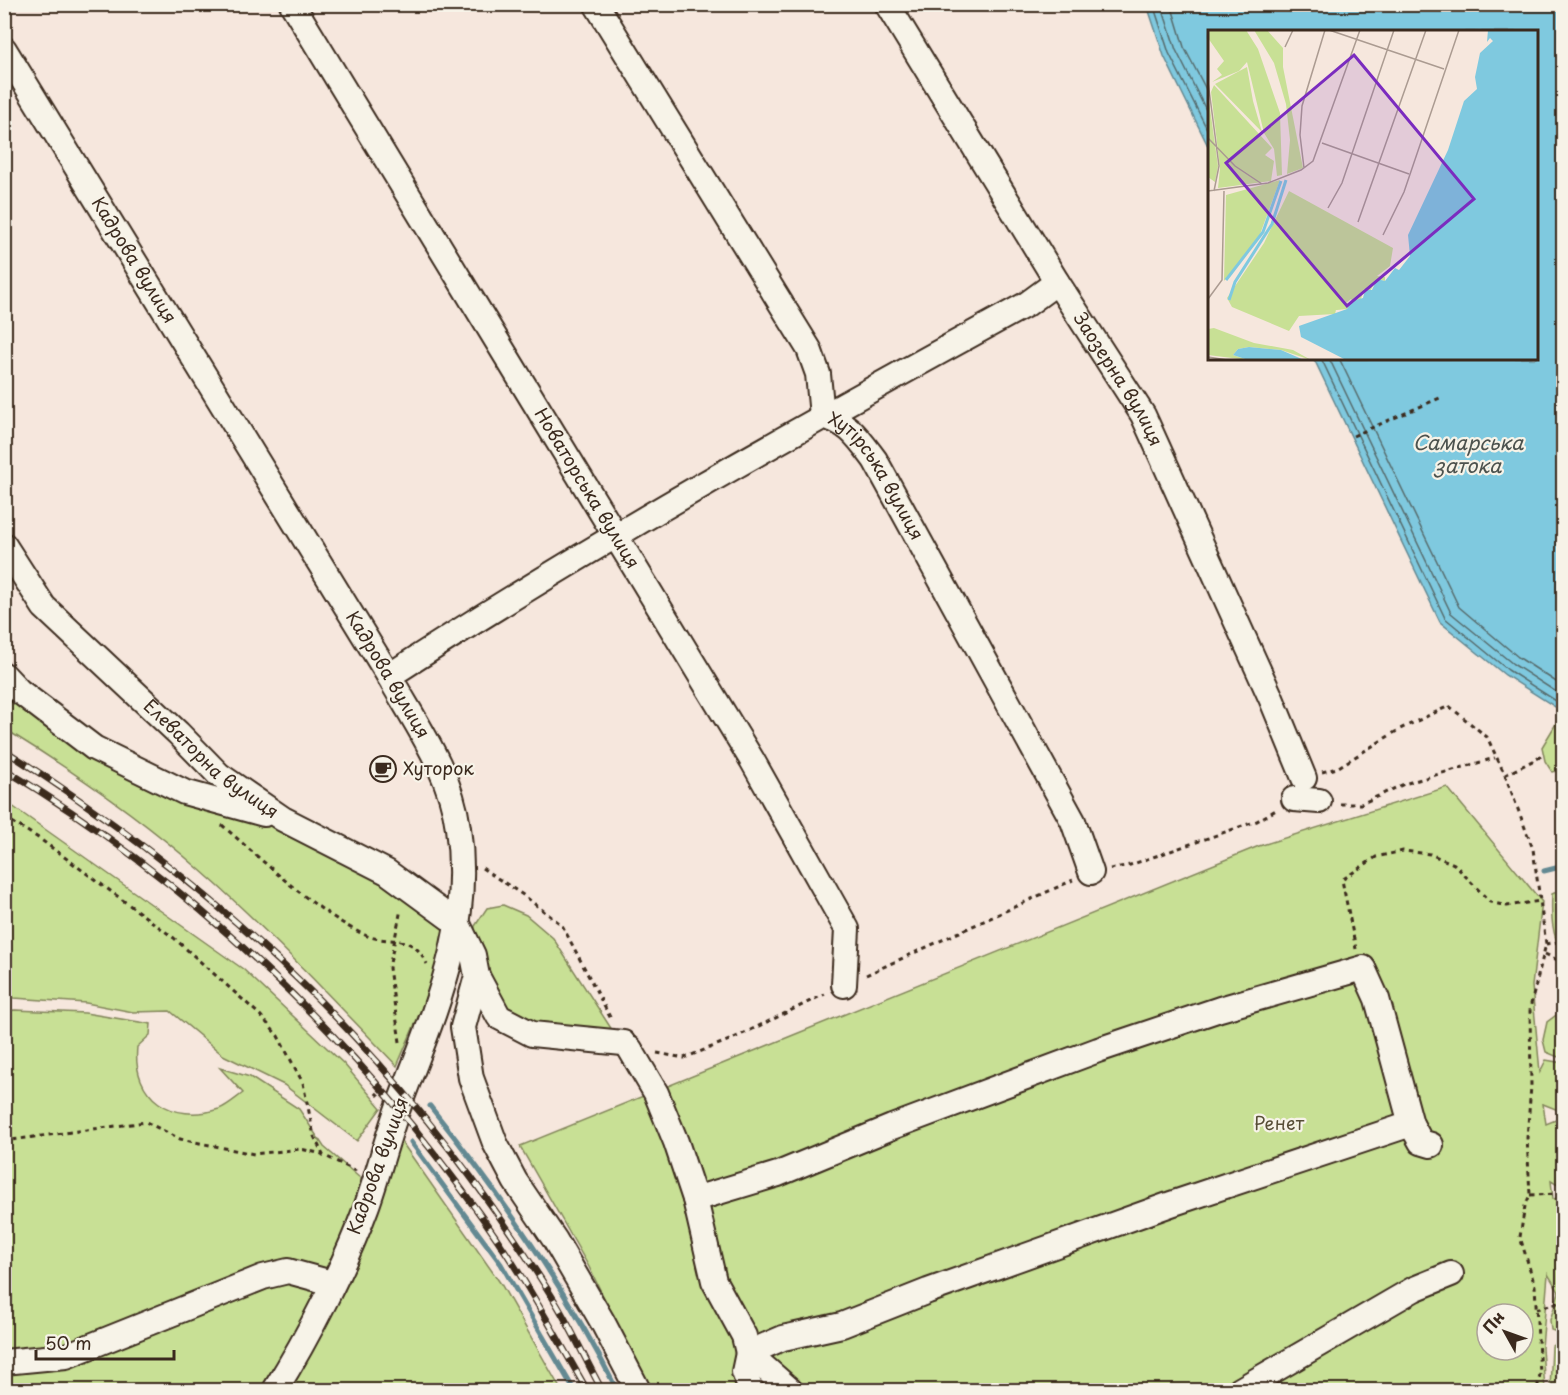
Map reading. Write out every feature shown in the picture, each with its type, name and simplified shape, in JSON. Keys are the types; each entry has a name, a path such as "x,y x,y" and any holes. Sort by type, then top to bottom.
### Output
{"street":[{"name":"Новаторська вулиця","path":"292,4 752,760 847,929 844,985"},
{"name":"Хутірська вулиця","path":"596,4 809,349 818,374 822,416 838,420 852,428 875,460 1073,821 1091,872"},
{"name":"Заозерна вулиця","path":"887,4 1058,282 1143,415 1271,698 1299,789"},
{"name":"Кадрова вулиця","path":"4,49 389,676 441,766 458,826 462,891 458,924 441,995 366,1207 332,1282 275,1390"},
{"path":"389,676 445,640 822,416 1027,304 1058,282"},
{"name":"Елеваторна вулиця","path":"4,545 44,607 178,733 219,775 283,819 387,872 458,924"},
{"path":"4,675 20,691 94,748 184,792 283,819"},
{"path":"1299,789 1319,801"},
{"path":"458,924 473,955 477,976 499,1017 532,1034 627,1046 656,1094 696,1199 714,1281 744,1336 748,1353 744,1372 751,1390"},
{"path":"696,1199 778,1174 892,1127 997,1090 1098,1050 1220,1009 1363,968 1377,999 1411,1124 1421,1142 1431,1145"},
{"path":"477,976 463,1028 471,1078 495,1143 515,1181 555,1240 602,1321 638,1390"},
{"path":"748,1353 783,1338 842,1325 928,1291 1171,1204 1411,1124"},
{"path":"4,1362 66,1356 263,1276 288,1271 332,1282"},
{"path":"1240,1390 1414,1289 1451,1274"},
{"path":"748,1353 790,1390"}],"path":[{"path":"1353,436 1442,397"},
{"path":"460,854 523,895 562,925 627,1046 684,1058 732,1039 1091,872 1130,865 1257,821 1299,789 1400,729 1449,706 1486,737 1505,775 1533,849 1546,944 1530,1008 1531,1086 1527,1138 1530,1195 1525,1206 1520,1237 1535,1286 1540,1374 1537,1390"},
{"path":"1505,775 1542,756"},
{"path":"1319,801 1361,804 1404,784 1495,758"},
{"path":"4,817 40,839 174,938 260,1015 278,1036 303,1083 314,1136 323,1155"},
{"path":"220,824 282,878 336,918 366,936 403,940 421,953 441,995"},
{"path":"1363,968 1353,939 1342,880 1376,857 1403,851 1430,855 1454,864 1490,902 1507,906 1540,901"},
{"path":"402,1050 389,968 405,885"},
{"path":"1546,944 1563,941"},
{"path":"1545,954 1563,963"},
{"path":"380,1098 375,1092 386,1082"},
{"path":"4,1141 146,1122 180,1139 254,1154 301,1149 323,1155 374,1180"},
{"path":"1530,1195 1563,1194"},
{"path":"1536,1309 1563,1301"}],"green space":[{"path":"4,694 69,741 152,790 193,806 296,830 388,885 449,932 426,998 397,1066 276,941 200,870 106,795 5,729"},
{"path":"1563,712 1563,770 1552,772 1545,761 1542,747"},
{"name":"Ренет","path":"1447,787 1542,902 1532,986 1540,1072 1546,1060 1563,1063 1563,1112 1543,1104 1546,1124 1563,1117 1563,1188 1551,1181 1553,1199 1563,1197 1563,1334 1551,1330 1550,1320 1559,1292 1548,1274 1542,1348 1545,1390 649,1390 589,1267 520,1146 1259,846"},
{"path":"5,801 243,969 344,1064 381,1108 357,1141 284,1085 223,1055 170,1011 133,1012 86,1003 14,998 5,993"},
{"path":"1563,889 1563,952 1554,932 1552,894"},
{"path":"503,905 526,915 553,938 614,1033 557,1031 501,1011 474,941 475,926 487,908"},
{"path":"1563,1010 1563,1053 1558,1057 1546,1052 1543,1040 1547,1022"},
{"path":"5,1011 85,1013 151,1024 150,1035 137,1047 137,1065 148,1093 158,1103 186,1113 202,1113 219,1109 243,1093 220,1068 250,1077 299,1109 324,1147 360,1178 358,1208 326,1282 266,1390 5,1390"},
{"path":"401,1141 501,1284 561,1390 291,1390 345,1290"},
{"path":"1563,1341 1563,1390 1550,1390 1552,1346"}],"water":[{"name":"Самарська затока","path":"1147,5 1563,5 1563,712 1505,675 1440,622 1314,360 1538,360 1538,30 1208,30 1208,146 1164,56"}],"waterway":[{"path":"1544,871 1564,866"},
{"path":"430,1106 531,1243 576,1315 617,1390"},
{"path":"411,1142 501,1264 574,1390"}],"railway":[{"path":"4,750 87,806 166,864 240,925 309,990 375,1059 437,1133 496,1211 558,1306 602,1390"},
{"path":"4,769 72,813 138,860 202,911 321,1023 376,1082 476,1209 520,1275 587,1390"}],"place":[{"name":"Хуторок","path":"383,769"}]}
